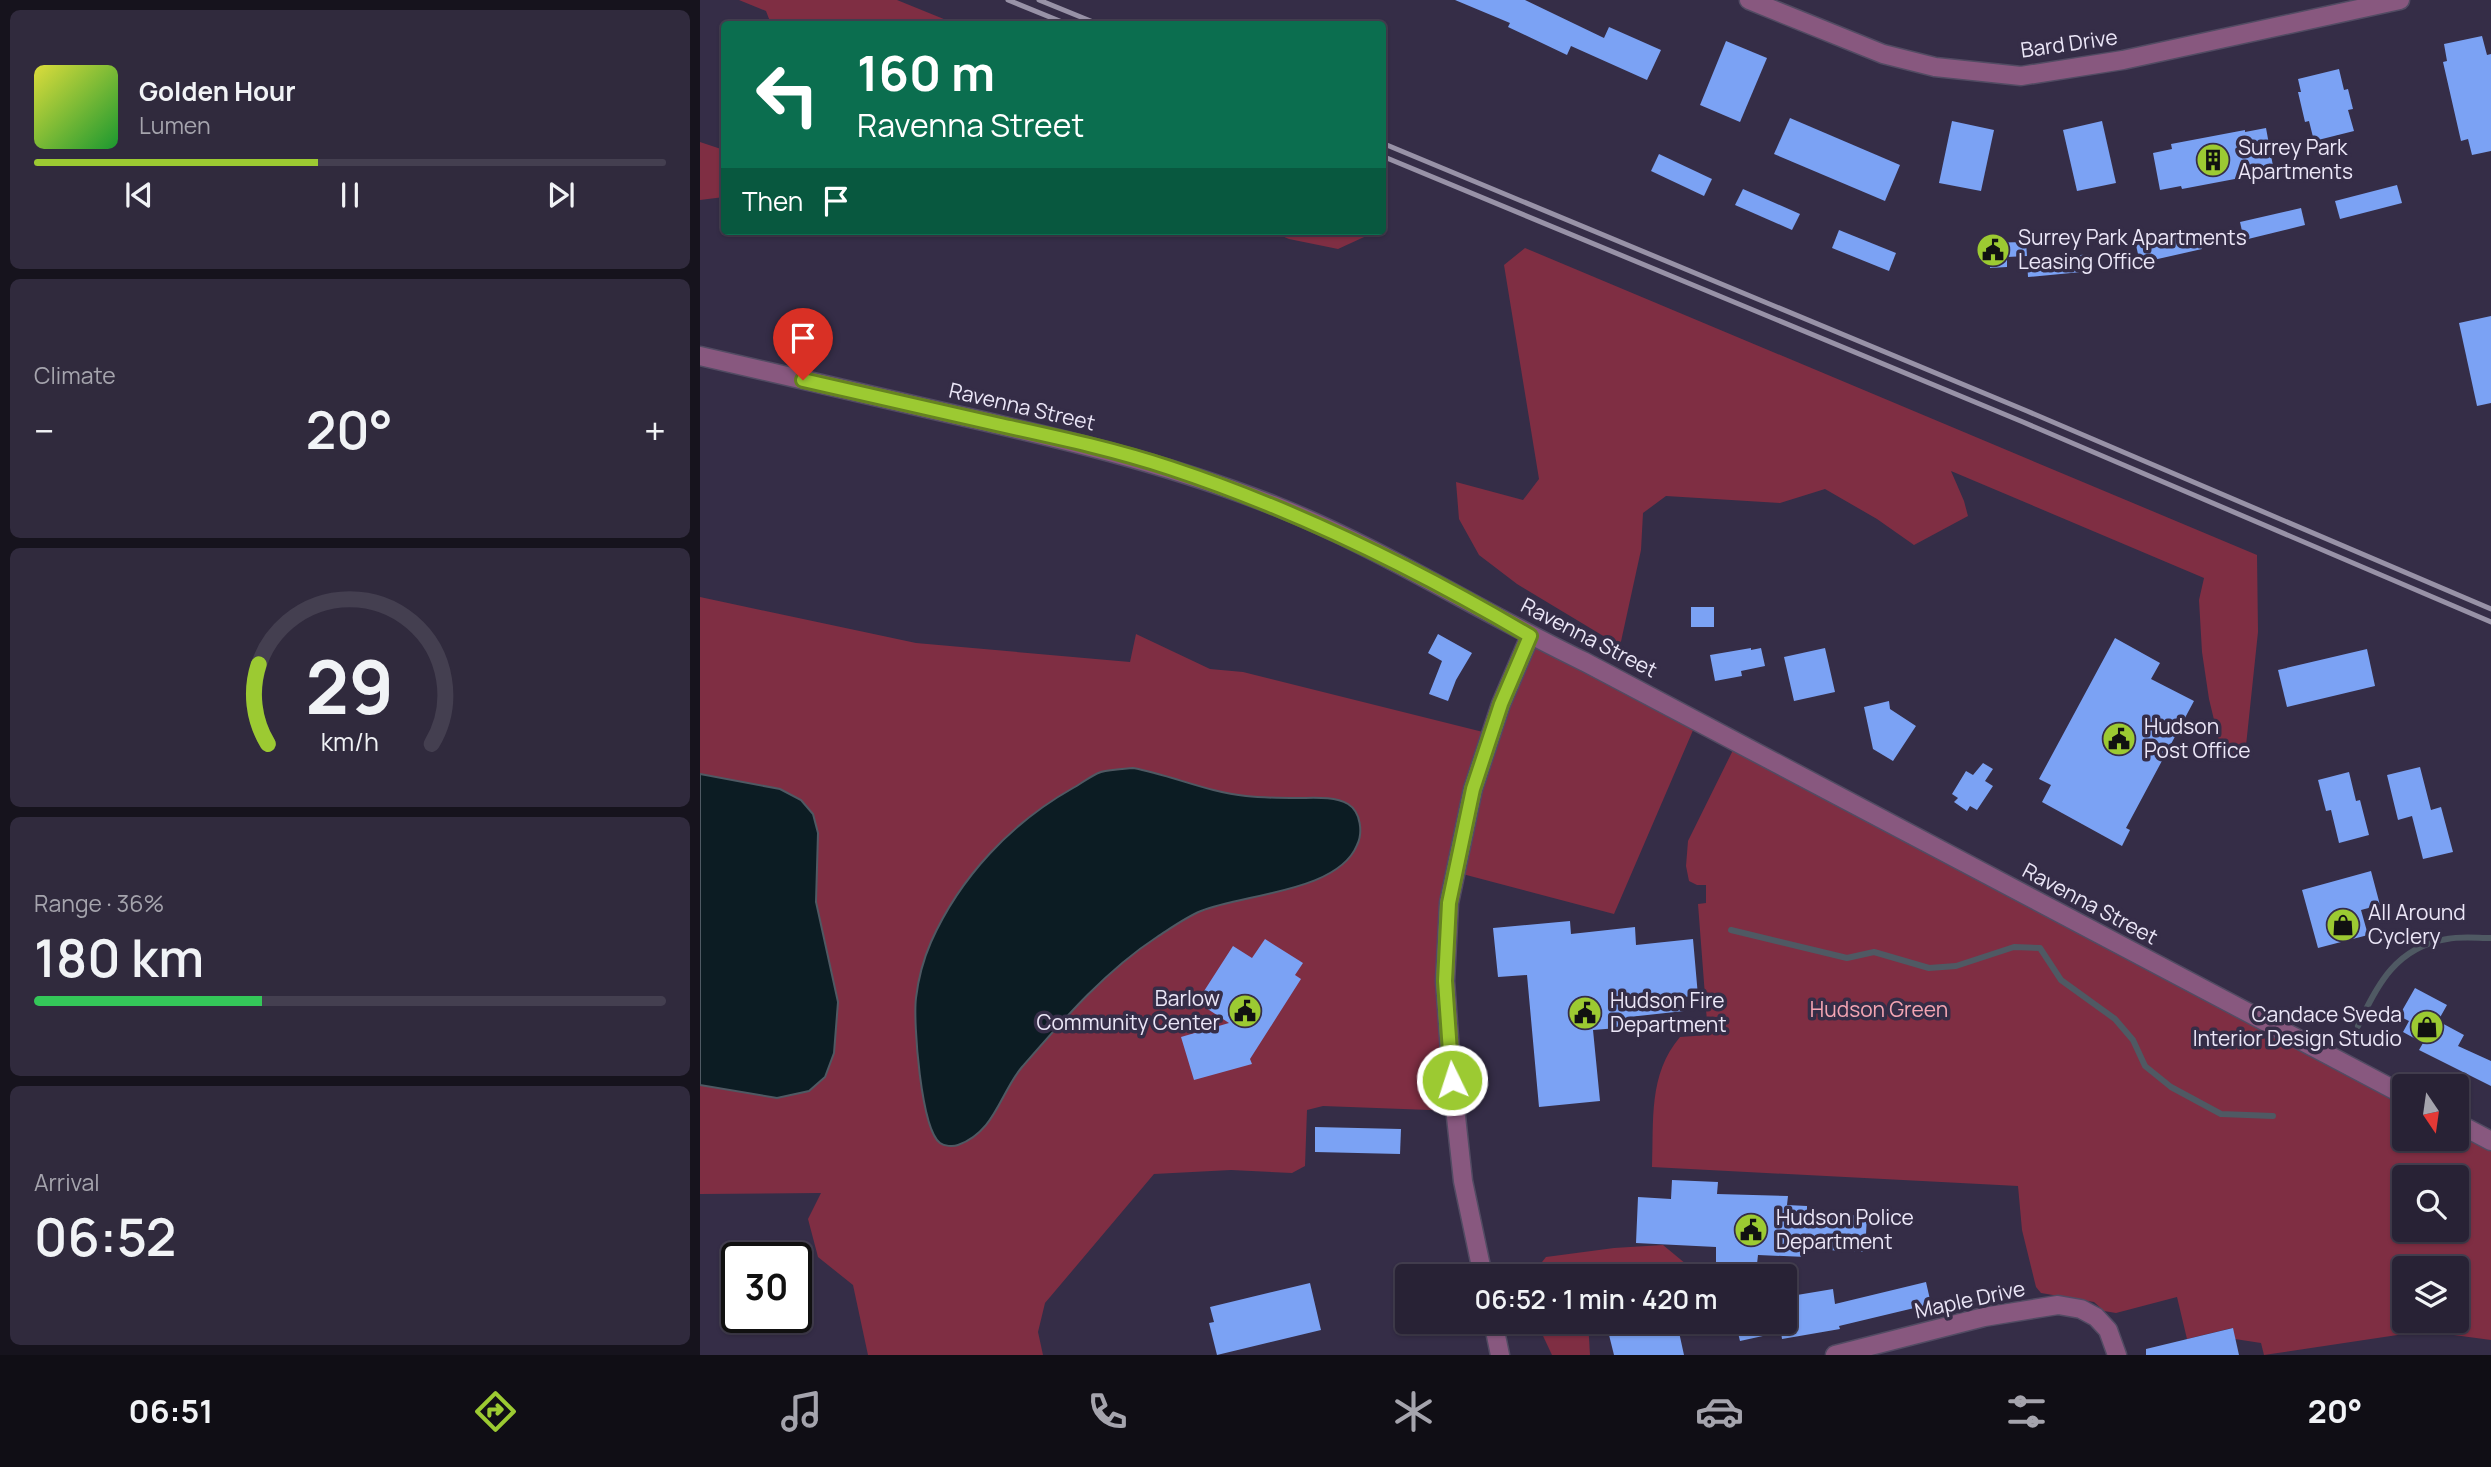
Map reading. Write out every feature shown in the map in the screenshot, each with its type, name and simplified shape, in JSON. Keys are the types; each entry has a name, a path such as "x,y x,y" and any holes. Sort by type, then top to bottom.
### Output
{"street":[{"name":"Bard Drive","path":"1749,0 1883,54 1936,67 2021,76 2123,60 2400,0"},
{"name":"Ravenna Street","path":"700,356 1084,444 1168,467 1274,505 1365,546 1482,607 1530,636 1585,662 2392,1089"},
{"path":"1480,1264 1463,1181 1452,1080 1445,981 1449,903 1473,789 1501,704 1530,636"},
{"path":"2469,1129 2491,1141"},
{"name":"Maple Drive","path":"1835,1355 1984,1317 2058,1305 2081,1309 2096,1317 2108,1330 2117,1355"},
{"path":"1496,1334 1500,1355"}],"green space":[{"path":"739,0 897,0 949,21 770,21 766,11"},
{"path":"700,142 721,149 721,197 700,200"},
{"path":"1280,235 1368,235 1338,249"},
{"path":"1525,248 2257,555 2258,632 2245,755 2222,753 2209,699 2202,652 2199,600 2204,578 1951,471 1968,516 1914,545 1877,519 1825,489 1780,503 1666,496 1643,513 1641,550 1620,646 1517,584 1479,555 1459,519 1456,482 1523,500 1539,479 1504,265"},
{"path":"700,597 916,643 1130,662 1136,634 1210,669 1243,672 1491,734 1530,636 1697,721 1614,914 1455,872 1449,903 1456,1111 1323,1106 1307,1110 1305,1166 1292,1173 1231,1170 1154,1174 1045,1303 1038,1332 1043,1355 868,1355 853,1285 818,1257 808,1219 821,1193 700,1194"},
{"name":"Hudson Green","path":"1737,742 2392,1090 2392,1152 2469,1152 2469,1129 2491,1141 2491,1340 2439,1333 2469,1333 2469,1256 2392,1256 2392,1333 2411,1333 2264,1355 2261,1343 2235,1339 2232,1328 2187,1339 2177,1297 2116,1313 2104,1311 2094,1302 2041,1293 2036,1287 2022,1230 2018,1186 1652,1167 1653,1115 1662,1067 1680,1037 1708,1035 1698,904 1706,903 1706,885 1689,881 1686,866 1688,841"},
{"path":"1663,1245 1686,1264 1540,1264 1546,1257"},
{"path":"1542,1334 1589,1334 1590,1355 1552,1355"}],"water":[{"path":"1133,768 1232,794 1342,801 1356,812 1360,829 1359,840 1347,861 1331,873 1288,889 1201,911 1138,950 1085,997 1022,1067 981,1131 958,1145 940,1143 933,1134 923,1097 915,1011 924,962 943,918 972,874 1008,835 1029,818 1098,773"},
{"path":"700,774 780,789 801,800 813,814 818,833 816,902 838,1002 834,1053 825,1077 809,1091 777,1098 700,1085"}],"building":[{"path":"1455,0 1525,0 1604,38 1609,27 1661,50 1647,80 1571,46 1567,55 1508,27 1510,23"},
{"path":"2482,36 2487,55 2491,54 2491,151 2472,155 2468,139 2461,141 2443,62 2447,61 2444,44"},
{"path":"1726,41 1767,58 1740,122 1700,105"},
{"name":"Surrey Park Apartments","path":"2339,69 2344,90 2348,89 2353,109 2348,110 2354,131 2314,141 2309,121 2305,122 2298,79"},
{"path":"1790,118 1900,165 1885,201 1774,154"},
{"path":"1952,121 1994,130 1981,191 1939,183"},
{"path":"2102,121 2116,183 2077,191 2063,130"},
{"name":"Surrey Park Apartments","path":"2266,128 2273,166 2255,169 2256,175 2182,189 2181,186 2160,190 2153,153 2172,149 2171,144"},
{"path":"1659,154 1712,179 1704,196 1651,171"},
{"path":"2397,185 2402,203 2340,219 2335,201"},
{"path":"1743,189 1800,214 1792,230 1735,205"},
{"path":"2301,208 2305,225 2244,240 2240,222"},
{"path":"1839,230 1896,253 1889,271 1832,248"},
{"path":"2198,231 2202,249 2140,263 2136,245"},
{"name":"Surrey Park Apartments Leasing Office","path":"2026,242 2027,256 2007,257 2007,267 1990,268 1990,258 1980,258 1980,243"},
{"path":"2091,254 2092,271 2028,277 2027,260"},
{"path":"2491,316 2491,403 2477,406 2459,323"},
{"path":"1691,607 1714,607 1714,627 1691,627"},
{"path":"1438,634 1472,653 1456,680 1448,701 1429,694 1442,661 1428,653"},
{"path":"2115,638 2160,663 2151,679 2194,701 2126,828 2130,830 2122,846 2042,802 2051,785 2039,779"},
{"path":"1761,648 1765,666 1741,671 1742,676 1715,681 1710,655"},
{"path":"1825,648 1835,692 1794,701 1784,657"},
{"path":"2367,649 2375,686 2287,707 2278,670"},
{"path":"1889,701 1890,709 1916,726 1893,761 1873,749 1864,707"},
{"path":"1983,763 1993,769 1985,781 1993,786 1977,810 1970,806 1967,811 1954,802 1958,798 1952,794 1966,771 1973,775"},
{"path":"2420,767 2431,810 2441,807 2453,852 2423,859 2412,816 2398,820 2387,775"},
{"path":"2349,772 2356,801 2360,800 2369,835 2339,843 2331,810 2326,811 2318,780"},
{"path":"2371,871 2380,905 2361,910 2368,935 2318,948 2302,890"},
{"name":"Hudson Fire Department","path":"1570,921 1571,934 1635,927 1636,945 1693,939 1698,996 1683,997 1684,1011 1629,1017 1630,1027 1593,1030 1600,1101 1539,1107 1527,975 1498,977 1493,928"},
{"name":"Barlow Community Center","path":"1265,939 1303,963 1295,975 1301,979 1250,1059 1252,1064 1194,1080 1181,1037 1229,1023 1197,1002 1233,946 1252,958"},
{"name":"Candace Sveda Interior Design Studio","path":"2415,988 2447,1005 2438,1021 2464,1035 2458,1046 2491,1061 2491,1086 2419,1050 2423,1043 2403,1032 2409,1021 2399,1016"},
{"path":"1315,1127 1401,1129 1400,1154 1315,1152"},
{"name":"Hudson Police Department","path":"1672,1180 1718,1182 1717,1194 1788,1196 1787,1205 1807,1206 1807,1213 1867,1216 1865,1252 1807,1249 1806,1257 1758,1255 1757,1264 1716,1262 1716,1247 1636,1243 1638,1197 1671,1199"},
{"path":"1926,1282 1931,1304 1839,1326 1840,1329 1782,1339 1781,1334 1797,1334 1797,1295 1833,1289 1835,1304"},
{"path":"1310,1283 1321,1330 1217,1355 1209,1323 1214,1322 1210,1307"},
{"path":"2233,1328 2239,1355 2146,1355 2146,1349"},
{"path":"1679,1334 1684,1355 1614,1355 1609,1335"},
{"path":"1738,1334 1772,1334 1740,1341"}],"waterway":[{"path":"1731,930 1847,958 1874,952 1929,968 1956,966 2014,947 2040,948 2061,980 2115,1019 2133,1040 2145,1066 2171,1087 2221,1114 2273,1116"},
{"path":"2358,1026 2381,982 2402,959 2415,950 2452,938 2491,938"}],"railway":[{"path":"1008,0 1060,21"},
{"path":"1039,0 1091,21"},
{"path":"1386,145 2027,411 2491,609"},
{"path":"1386,158 2023,422 2491,622"}],"place":[{"name":"Surrey Park Apartments","path":"2213,160"},
{"name":"Surrey Park Apartments Leasing Office","path":"1993,250"},
{"name":"Hudson Post Office","path":"2119,739"},
{"name":"All Around Cyclery","path":"2343,925"},
{"name":"Barlow Community Center","path":"1245,1011"},
{"name":"Hudson Fire Department","path":"1585,1013"},
{"name":"Candace Sveda Interior Design Studio","path":"2427,1027"},
{"name":"Hudson Police Department","path":"1751,1230"}],"route":[{"path":"803,380 1084,444 1168,467 1274,505 1365,546 1482,607 1530,636 1501,704 1473,789 1454,872 1449,903 1445,981 1452,1080"}]}
